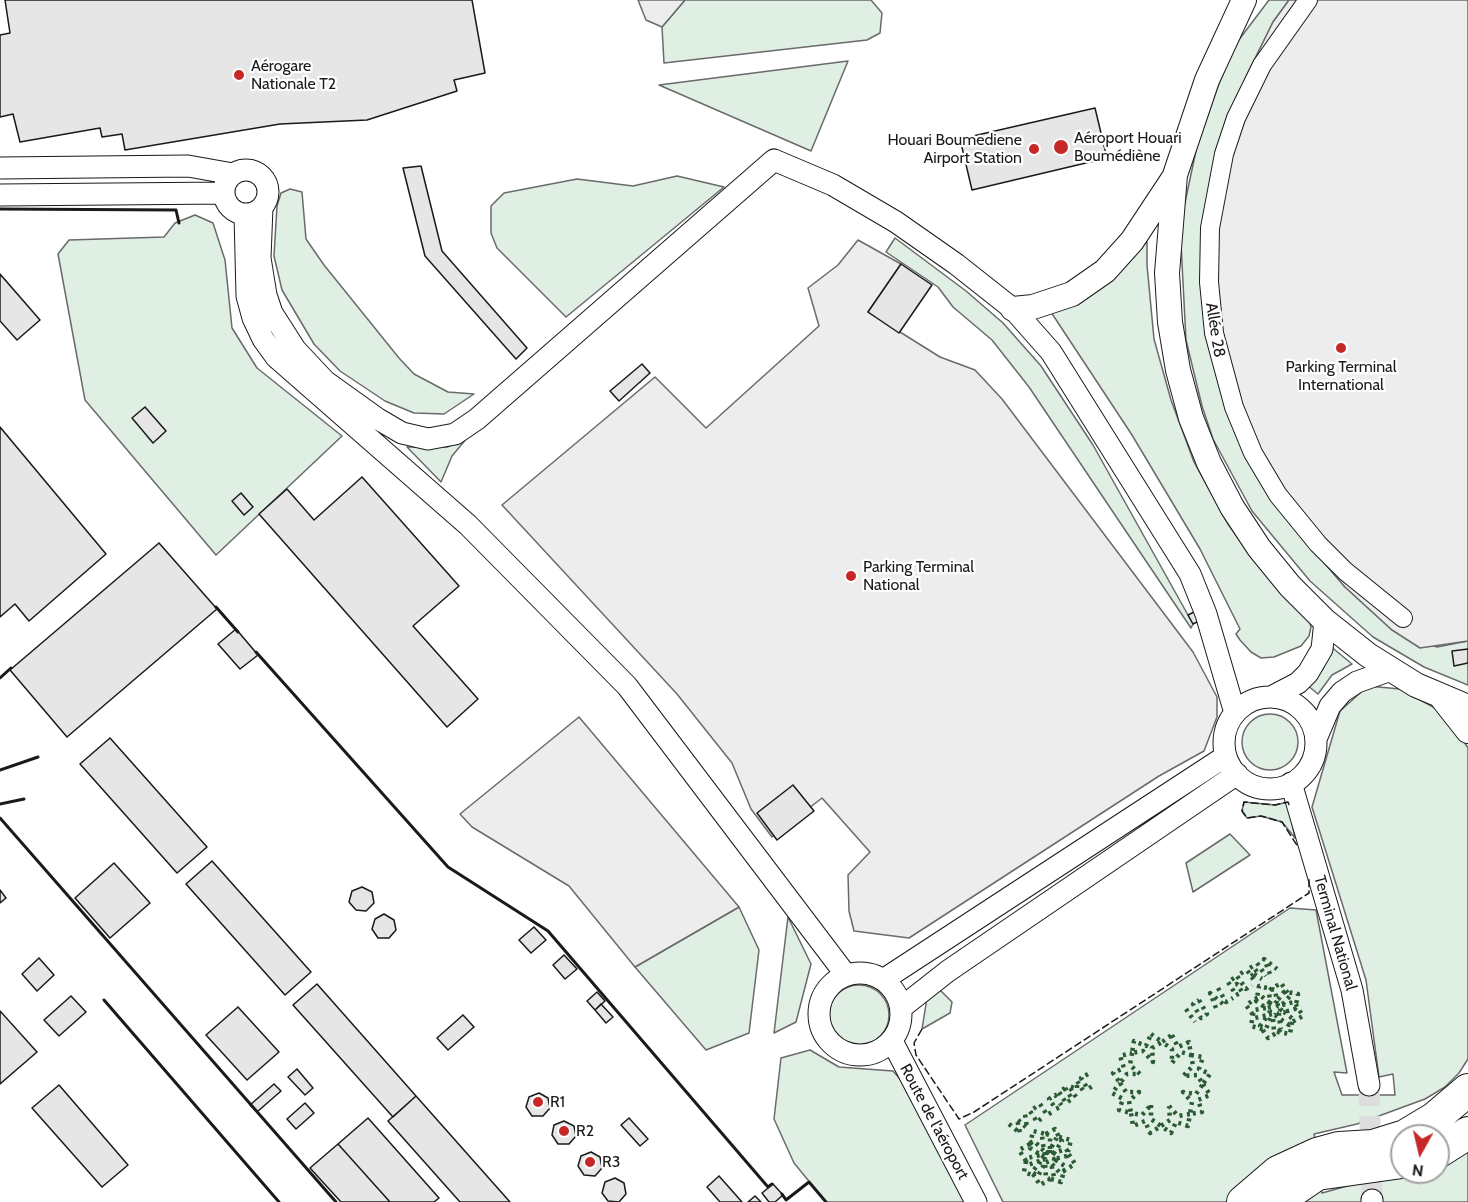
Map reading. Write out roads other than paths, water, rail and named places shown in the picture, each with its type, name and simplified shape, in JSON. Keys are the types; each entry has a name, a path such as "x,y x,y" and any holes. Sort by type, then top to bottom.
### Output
{"highway":[{"path":"1426,1124 1461,1097"},
{"path":"1450,1144 1468,1133"},
{"path":"1243,1202 1278,1172 1317,1154 1339,1148 1373,1146 1390,1141"},
{"path":"1276,1202 1317,1174 1390,1164"}],"main road":[{"path":"1242,5 1207,80 1176,175 1170,224 1169,303 1179,370 1191,418 1209,463 1237,515 1259,548 1290,586 1325,621 1391,670 1442,698 1468,707"},
{"path":"1014,309 1053,301 1072,294 1105,271 1132,241 1176,175"},
{"path":"1442,698 1468,731"}],"street":[{"name":"Allée 28","path":"1308,0 1262,65 1236,118 1224,154 1214,200 1210,237 1209,282 1214,333 1234,407 1253,453 1278,495 1318,544 1345,571 1403,618"},
{"path":"253,210 262,277 272,313 283,332 310,366 342,395 392,428 415,438 442,438 467,427 774,160 833,185 896,222 957,264 1014,309 1066,372 1180,555 1206,614 1235,713"},
{"path":"0,168 188,166 229,183"},
{"path":"0,195 229,183 247,170 264,179 268,195 253,210 247,296 262,339 276,357 468,525 627,686 846,975"},
{"path":"229,183 233,209 253,210"},
{"path":"1325,621 1322,649 1308,673 1298,683 1271,697 1257,699 1235,713 1225,734 1232,765 1256,787 1268,789 1292,783 1310,765 1316,739 1330,706 1342,692 1357,682 1391,670"},
{"path":"1271,697 1296,705 1313,726 1316,739"},
{"path":"883,980 1232,765"},
{"path":"901,1008 948,971 1232,765"},
{"name":"Terminal National","path":"1292,783 1352,990 1369,1085"},
{"path":"865,973 883,980 895,992 901,1008 900,1026 892,1041 882,1049 857,1055 834,1046 825,1036 820,1024 820,1004 829,987 846,975 865,973"},
{"name":"Route de l'aéroport","path":"892,1041 976,1202"}],"tunnel":[{"path":"1369,1085 1372,1200"}],"place":[{"name":"Aérogare Nationale T2","path":"239,75"},
{"name":"Aéroport Houari Boumédiène","path":"1061,147"},
{"name":"Houari Boumediene Airport Station","path":"1034,149"},
{"name":"Parking Terminal International","path":"1341,348"},
{"name":"Parking Terminal National","path":"851,576"},
{"name":"R1","path":"538,1102"},
{"name":"R2","path":"564,1131"},
{"name":"R3","path":"590,1162"}]}
